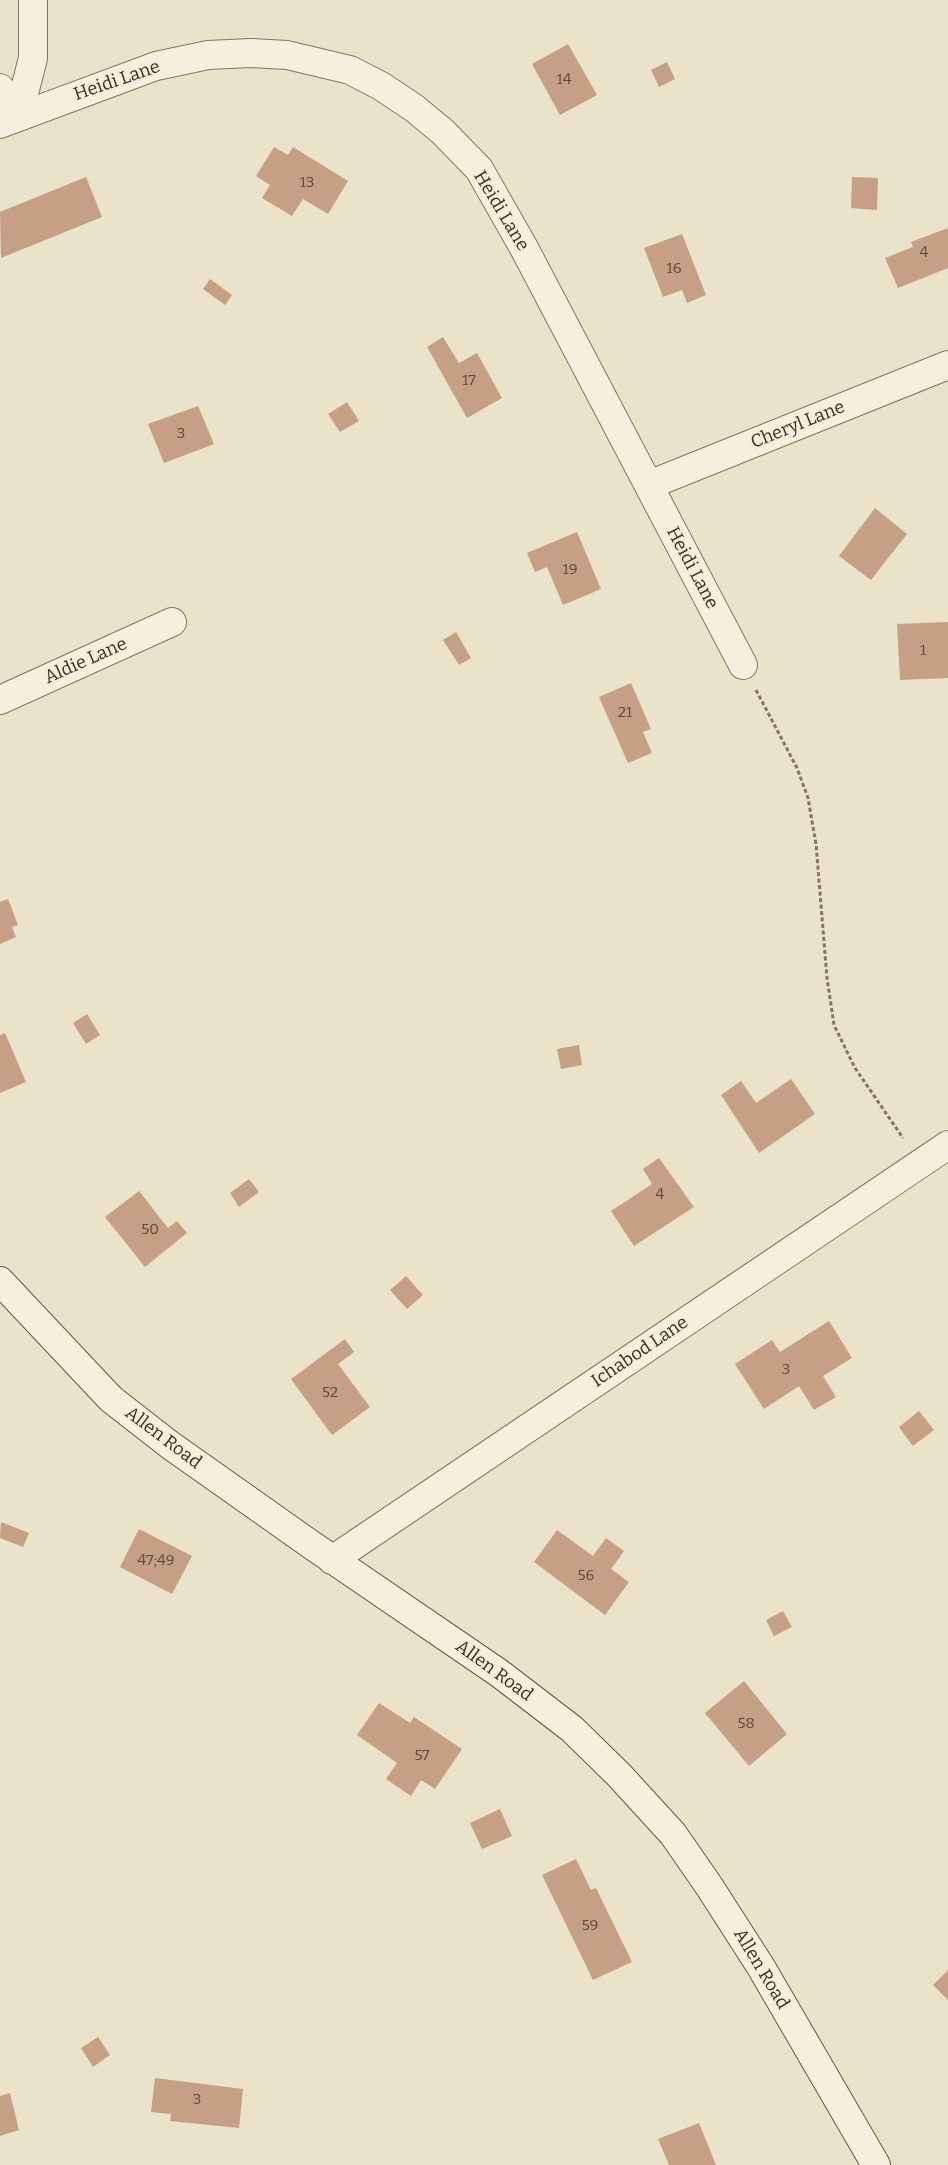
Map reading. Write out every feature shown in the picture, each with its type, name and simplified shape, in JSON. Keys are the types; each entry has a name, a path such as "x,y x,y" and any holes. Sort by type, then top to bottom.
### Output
{"street":[{"path":"9,121 33,58 33,0"},
{"name":"Heidi Lane","path":"9,121 156,66 208,55 251,53 287,55 350,70 381,86 414,108 443,132 479,169 524,248 743,665"},
{"path":"0,88 9,121"},
{"name":"Cheryl Lane","path":"649,486 948,365"},
{"name":"Aldie Lane","path":"0,700 172,622"},
{"name":"Ichabod Lane","path":"332,1560 948,1145"},
{"name":"Allen Road","path":"0,1281 111,1399 178,1450 332,1560 499,1673 572,1728 619,1775 673,1834 760,1968 876,2165"}],"path":[{"path":"743,665 797,768 808,798 816,844 827,978 834,1025 855,1068 920,1164"}],"building":[{"path":"568,44 597,95 560,115 532,64"},
{"path":"667,62 675,79 659,87 651,70"},
{"path":"274,147 288,155 293,147 348,181 328,214 303,199 292,216 262,198 270,185 256,176"},
{"path":"86,177 102,217 1,258 0,212"},
{"path":"852,177 878,178 877,210 851,208"},
{"path":"948,228 948,268 898,288 885,258 913,247 911,242"},
{"path":"682,234 706,295 687,303 682,290 663,297 644,248"},
{"path":"210,279 232,295 225,305 203,289"},
{"path":"443,337 459,363 477,353 502,398 467,418 427,347"},
{"path":"347,402 359,421 340,432 328,414"},
{"path":"198,406 214,444 164,463 148,424"},
{"path":"875,508 907,534 871,580 839,556"},
{"path":"577,532 601,589 563,605 547,567 535,572 527,553"},
{"path":"948,622 948,678 900,680 897,624"},
{"path":"456,632 471,658 459,665 443,640"},
{"path":"631,683 651,729 643,732 652,753 628,763 599,697"},
{"path":"8,899 18,925 12,927 16,937 0,944 0,902"},
{"path":"87,1014 100,1035 86,1044 73,1023"},
{"path":"5,1033 26,1082 0,1093 0,1035"},
{"path":"579,1045 582,1065 561,1069 557,1049"},
{"path":"791,1079 815,1114 759,1153 721,1095 741,1081 756,1103"},
{"path":"659,1158 694,1207 634,1246 611,1211 652,1184 643,1169"},
{"path":"249,1179 259,1192 239,1207 230,1193"},
{"path":"139,1191 168,1228 177,1221 187,1233 145,1267 105,1217"},
{"path":"406,1276 423,1295 407,1309 390,1290"},
{"path":"829,1321 852,1358 823,1376 836,1397 814,1410 799,1386 764,1409 735,1364 772,1340 780,1352"},
{"path":"345,1339 354,1352 338,1364 370,1407 332,1435 291,1379"},
{"path":"919,1411 934,1430 913,1446 899,1427"},
{"path":"1,1522 29,1533 23,1547 0,1538"},
{"path":"139,1529 192,1556 172,1594 120,1567"},
{"path":"557,1530 593,1556 606,1538 624,1551 611,1569 629,1582 605,1615 534,1562"},
{"path":"783,1611 792,1627 774,1636 766,1620"},
{"path":"744,1681 787,1734 749,1766 705,1713"},
{"path":"379,1703 410,1723 414,1717 462,1749 435,1789 421,1780 411,1796 386,1779 397,1763 357,1735"},
{"path":"500,1809 512,1836 482,1849 470,1823"},
{"path":"576,1859 591,1890 596,1888 632,1962 593,1980 542,1875"},
{"path":"948,1970 948,2000 933,1985"},
{"path":"98,2037 110,2055 93,2067 81,2048"},
{"path":"155,2078 243,2089 239,2128 170,2121 171,2114 151,2112"},
{"path":"10,2093 19,2130 0,2136 0,2096"},
{"path":"699,2123 716,2165 669,2165 658,2139"}]}
